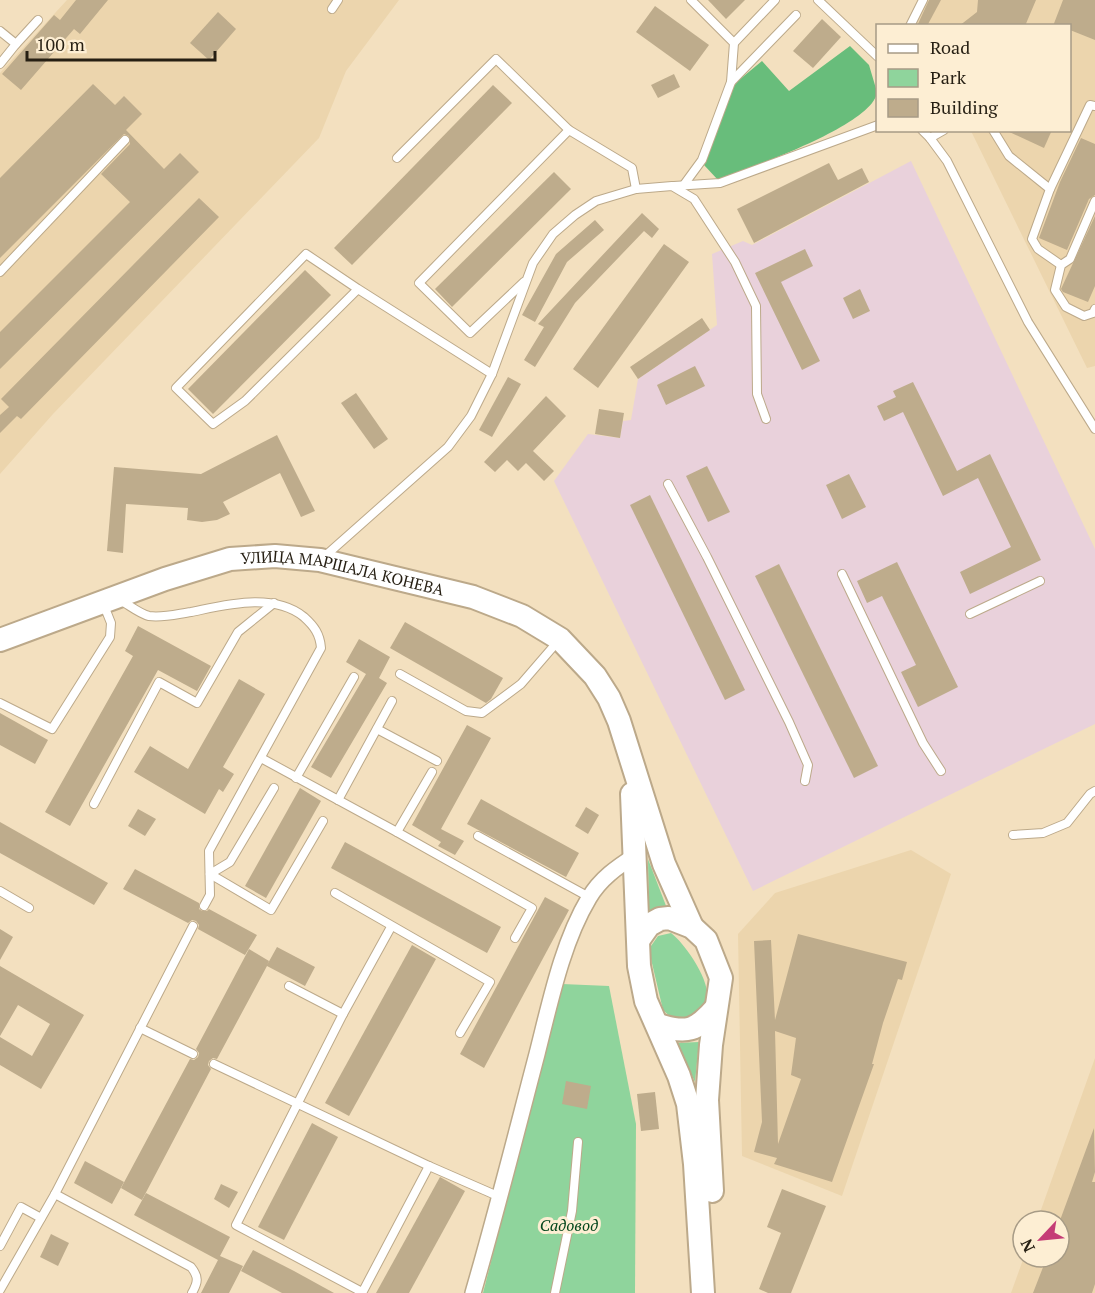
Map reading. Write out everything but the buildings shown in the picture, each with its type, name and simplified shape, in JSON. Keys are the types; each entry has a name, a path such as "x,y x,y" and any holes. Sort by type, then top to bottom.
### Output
{"main road":[{"name":"УЛИЦА МАРШАЛА КОНЕВА","path":"0,640 109,599 230,559 275,556 320,560 473,597 522,616 560,639 595,676 609,698 627,748"},
{"path":"627,748 636,855 639,966 646,1001 680,1076 688,1104 703,1293"},
{"path":"627,748 664,864 692,927"},
{"path":"639,939 649,925 660,919 669,918 692,927 706,940 721,978 707,1100 718,1293"},
{"path":"657,1025 684,1031 701,1025 716,1008"}],"street":[{"path":"473,1293 555,984 574,927 589,897 606,876 636,855"}],"lane":[{"path":"332,9 338,0"},
{"path":"691,0 734,43"},
{"path":"683,186 702,160 731,82 734,43 775,0"},
{"path":"818,0 876,55"},
{"path":"911,24 923,0"},
{"path":"731,82 796,15"},
{"path":"0,64 38,20"},
{"path":"0,31 16,44"},
{"path":"397,158 496,59 569,130 632,168 636,189"},
{"path":"1060,265 1038,249 1032,239 1050,189 1090,105 1095,106"},
{"path":"320,560 448,447 471,416 492,374 533,263 553,234 574,215 596,201 636,189 720,183 876,123"},
{"path":"527,278 470,333 419,283 569,130"},
{"path":"924,132 947,161 1028,322 1095,429"},
{"path":"930,138 940,132"},
{"path":"994,132 1009,156 1050,189"},
{"path":"0,272 125,140"},
{"path":"672,186 694,199 735,262 756,306 757,394 766,419"},
{"path":"1095,201 1070,259 1060,265 1055,290 1066,307 1084,316 1094,313 1095,309"},
{"path":"358,289 244,401 213,424 176,388 306,254 492,374"},
{"path":"668,484 789,722 808,765 805,782"},
{"path":"842,574 922,743 941,771"},
{"path":"970,614 1040,581"},
{"path":"0,703 52,729 110,637 109,599 147,616 166,616 232,603 274,603 299,613 314,625 321,639 321,648 209,851 210,895 204,906"},
{"path":"94,804 159,682 197,703 238,632 274,603"},
{"path":"400,674 466,711 482,713 521,684 560,639"},
{"path":"296,778 354,677"},
{"path":"338,800 393,701"},
{"path":"377,729 438,761"},
{"path":"261,758 532,908 515,938"},
{"path":"397,832 432,772"},
{"path":"210,874 230,862 274,788"},
{"path":"1012,835 1043,833 1067,823 1095,791"},
{"path":"210,874 271,910 323,821"},
{"path":"478,836 589,897"},
{"path":"0,891 29,908"},
{"path":"335,893 490,982 460,1033"},
{"path":"0,1290 55,1194 193,926"},
{"path":"391,927 343,1014 236,1225 362,1292 429,1166"},
{"path":"289,986 343,1014"},
{"path":"140,1028 193,1054"},
{"path":"214,1064 429,1166 500,1197"},
{"path":"555,1293 572,1211 578,1143"},
{"path":"55,1194 191,1267 197,1274 198,1282 192,1293"},
{"path":"0,1246 21,1207 41,1218"}],"shaded area":[{"path":"67,0 399,0 346,71 319,138 53,414 0,474 0,73"},
{"path":"925,0 1095,0 1095,366 1087,368 971,132 1071,132 1071,24 912,24"},
{"path":"911,161 1095,549 1095,724 753,891 554,481 588,434 620,438 623,421 631,420 638,379 717,325 712,254 743,241 752,245"},
{"path":"911,850 951,874 842,1196 742,1156 738,934 775,893"},
{"path":"1095,1058 1095,1293 1011,1293 1020,1269 1071,1269 1071,1209 1041,1209"}],"green space":[{"path":"850,46 869,65 876,94 871,105 834,131 781,156 718,180 704,165 733,85 762,61 789,91"},
{"path":"648,859 668,911 649,917"},
{"path":"671,933 694,960 706,986 708,998 706,1008 698,1016 675,1021 663,1010 651,959 651,946 658,936"},
{"name":"Садовод","path":"562,984 609,986 636,1124 635,1293 483,1293"},
{"path":"699,1042 695,1082 677,1043"}]}
